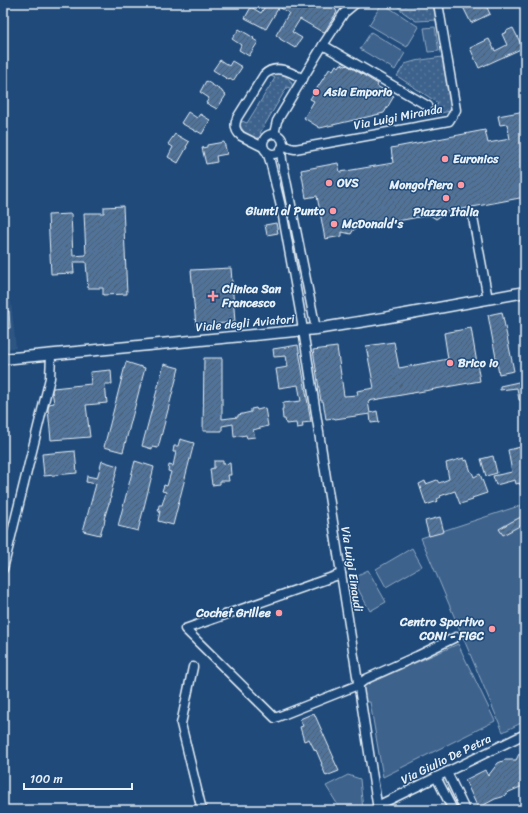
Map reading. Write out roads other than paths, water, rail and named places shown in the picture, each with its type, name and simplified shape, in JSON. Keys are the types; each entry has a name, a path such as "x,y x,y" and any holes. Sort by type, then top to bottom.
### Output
{"main road":[{"name":"Viale degli Aviatori","path":"3,359 303,331 384,318 525,292"}],"street":[{"path":"274,134 277,121 323,44 344,13 356,3"},
{"name":"Via Luigi Miranda","path":"282,147 295,148 449,121 456,110 438,3"},
{"name":"Via Luigi Miranda","path":"323,44 428,106"},
{"path":"282,147 276,153 270,154 241,136 235,124 237,118 268,72 275,69 283,69 302,79"},
{"path":"303,331 282,211 270,161 263,144 265,137 274,134 281,139 281,155 316,329"},
{"path":"274,177 285,174"},
{"path":"473,218 488,299"},
{"path":"289,252 300,250"},
{"name":"Via Luigi Einaudi","path":"303,331 377,808"},
{"path":"3,569 50,378 52,355"},
{"path":"341,574 185,629 275,718 358,685 366,679 456,637"},
{"path":"193,667 181,724 202,810"},
{"name":"Via Giulio De Petra","path":"377,808 436,777 525,734"},
{"path":"447,772 464,810"},
{"path":"436,777 453,810"}],"place":[{"name":"Asia Emporio","path":"316,92"},
{"name":"Euronics","path":"445,159"},
{"name":"OVS","path":"329,183"},
{"name":"Mongolfiera","path":"461,185"},
{"name":"Piazza Italia","path":"446,198"},
{"name":"Giunti al Punto","path":"333,211"},
{"name":"McDonald's","path":"334,224"},
{"name":"Clinica San Francesco","path":"213,296"},
{"name":"Brico io","path":"450,363"},
{"name":"Cochet Grillee","path":"279,613"},
{"name":"Centro Sportivo CONI - FIGC","path":"492,629"}]}
